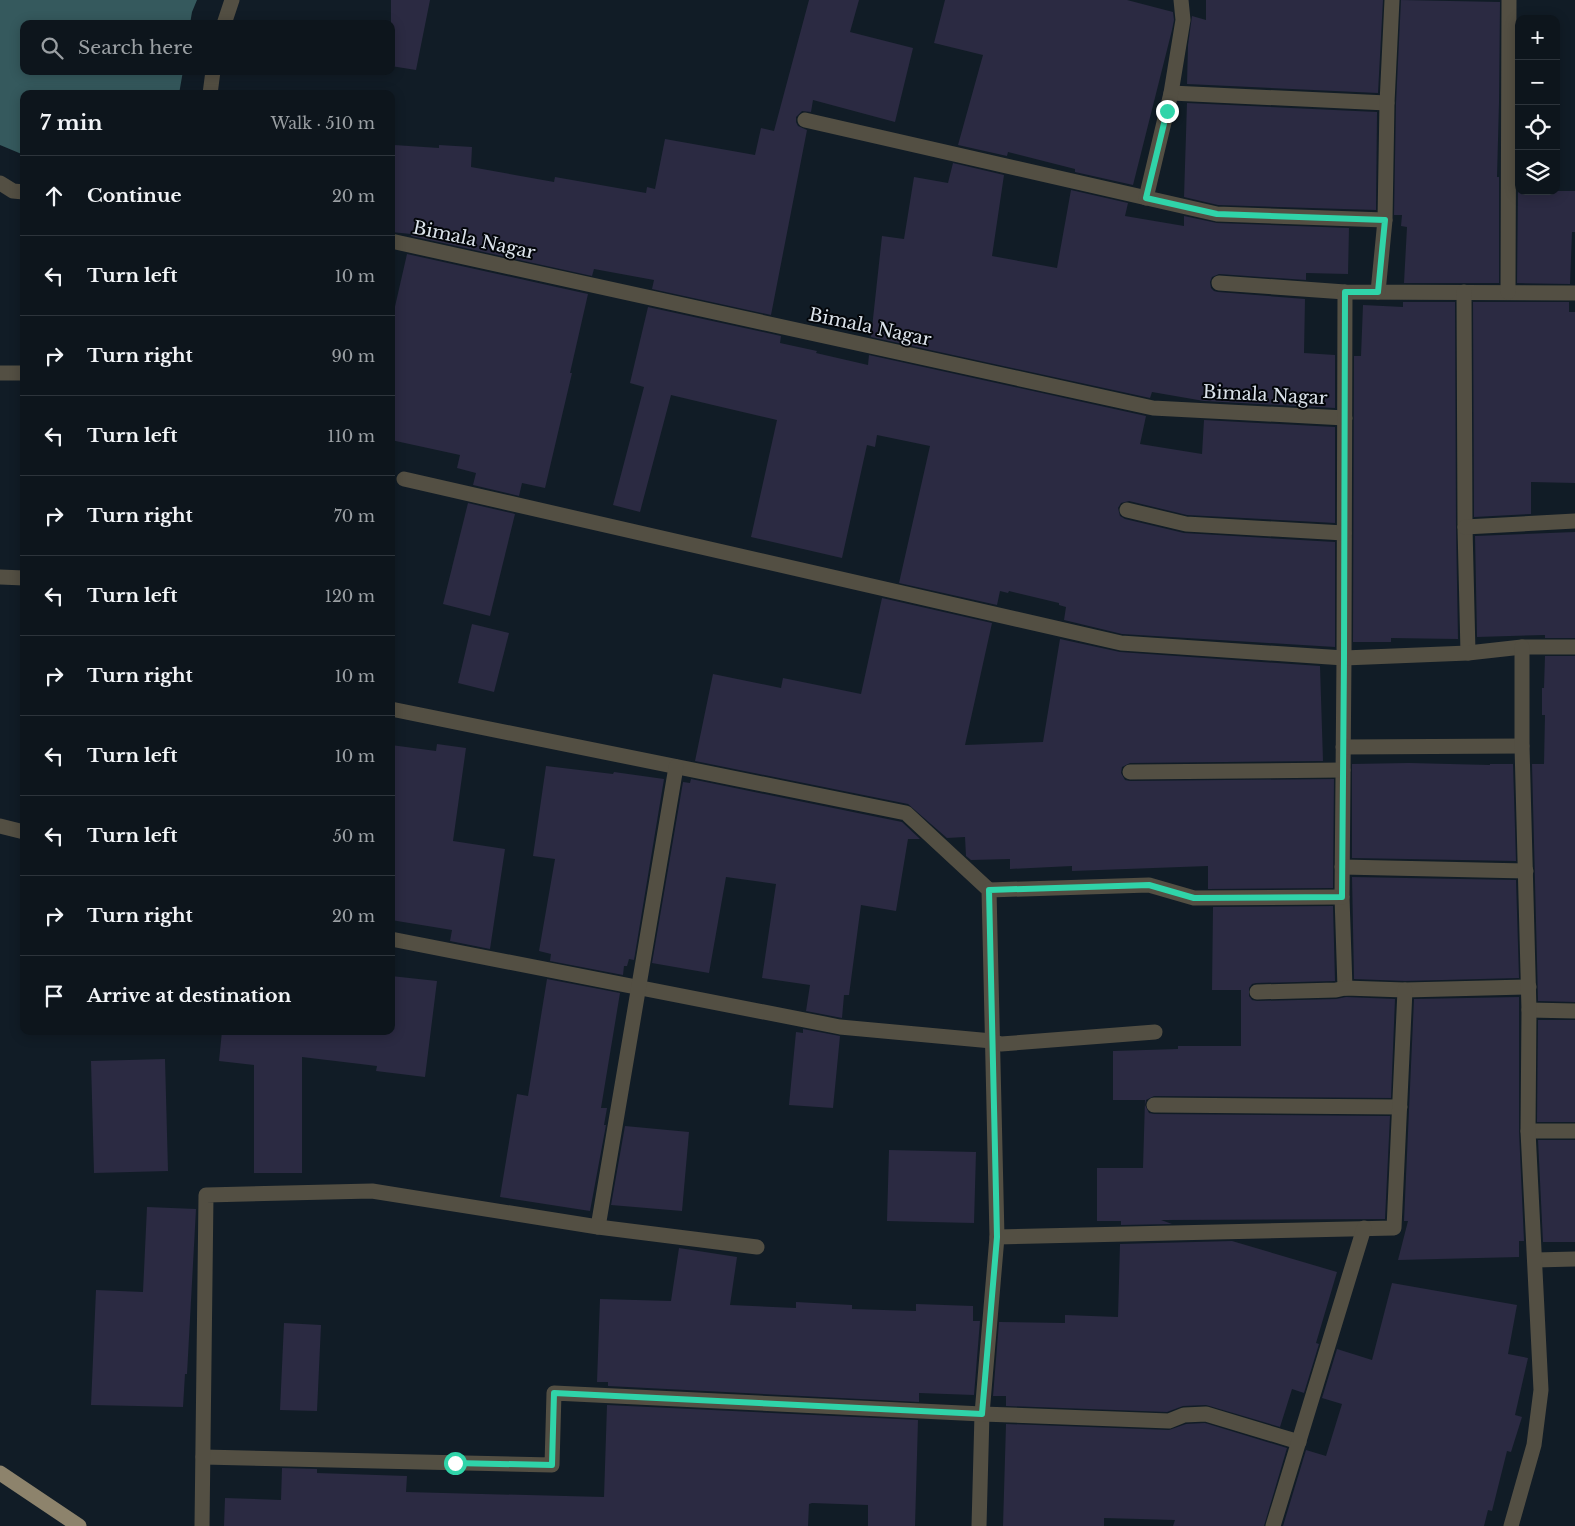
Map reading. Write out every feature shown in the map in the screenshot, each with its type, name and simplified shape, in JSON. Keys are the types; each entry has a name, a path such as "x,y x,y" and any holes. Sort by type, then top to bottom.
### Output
{"main road":[{"path":"0,1473 79,1526"}],"street":[{"path":"225,20 232,0"},
{"path":"1146,198 1171,93 1183,20 1181,0"},
{"path":"1378,292 1385,220 1387,103 1392,0"},
{"path":"1508,292 1509,0"},
{"path":"211,90 212,75"},
{"path":"1171,93 1387,103"},
{"path":"805,120 1217,214 1385,220"},
{"path":"0,183 13,191 20,192"},
{"name":"Bimala Nagar","path":"395,243 1153,408 1345,418"},
{"path":"1219,283 1345,292 1575,293"},
{"path":"1345,292 1342,867 1345,988"},
{"path":"1464,292 1465,528 1468,653"},
{"path":"0,373 20,373"},
{"path":"404,479 1121,643 1344,658 1468,653 1522,647 1575,647"},
{"path":"1127,510 1186,524 1344,533"},
{"path":"1465,528 1575,521"},
{"path":"0,576 20,578"},
{"path":"1511,1526 1534,1445 1541,1390 1528,1131 1529,987 1522,746 1522,647"},
{"path":"395,710 906,813 989,890 1149,885 1194,898 1342,897"},
{"path":"1343,747 1522,746"},
{"path":"598,1227 676,767"},
{"path":"1130,772 1343,770"},
{"path":"0,826 20,831"},
{"path":"1342,867 1526,871"},
{"path":"979,1526 982,1414 997,1237 989,890"},
{"path":"395,940 840,1027 992,1041 1001,1044 1156,1032"},
{"path":"1257,992 1336,990 1345,988 1405,990 1529,987"},
{"path":"997,1237 1394,1228 1405,990"},
{"path":"1529,1010 1575,1011"},
{"path":"1154,1105 1400,1107"},
{"path":"1528,1131 1575,1131"},
{"path":"202,1526 206,1195 372,1191 598,1227 757,1247"},
{"path":"1273,1526 1364,1228"},
{"path":"1535,1260 1575,1259"},
{"path":"203,1457 552,1465 554,1393 1169,1422 1184,1415 1206,1414 1299,1442"}],"shaded area":[{"path":"0,0 197,0 191,20 20,20 20,75 182,75 180,90 20,90 20,153 0,145"}],"building":[{"path":"391,0 430,0 416,70 395,67 395,20 391,20"},
{"path":"809,0 859,0 850,32 913,48 895,122 813,100 811,112 802,111 796,117 798,126 807,130 771,315 652,289 654,280 594,269 592,276 411,236 411,234 395,232 395,145 439,148 439,145 472,147 471,167 554,182 555,177 646,193 647,187 655,189 665,139 755,155 761,128 774,131"},
{"path":"945,0 1127,0 1173,12 1172,30 1133,185 1075,172 1075,169 1008,152 1007,156 958,145 983,55 934,43"},
{"path":"1206,0 1383,0 1378,93 1187,84 1188,45 1192,16 1206,20"},
{"path":"1401,0 1500,2 1497,177 1499,177 1499,283 1404,283 1407,227 1401,226 1402,215 1394,215 1396,103"},
{"path":"1187,103 1377,112 1376,210 1218,205 1184,197"},
{"path":"953,163 1004,175 992,256 1057,268 1071,190 1128,203 1125,216 1184,226 1184,216 1217,223 1349,228 1348,274 1306,273 1306,280 1219,274 1212,277 1210,282 1211,288 1218,292 1305,299 1304,353 1335,355 1335,408 1204,401 1152,392 1150,398 871,337 882,236 904,239 914,177 948,183"},
{"path":"1560,191 1575,191 1575,232 1572,232 1570,284 1517,283 1518,195 1560,195"},
{"path":"407,254 588,294 545,488 522,483 519,496 473,485 476,473 457,468 460,455 395,441 395,306"},
{"path":"1403,302 1455,302 1458,639 1391,638 1391,642 1353,642 1354,356 1361,356 1363,305 1403,307"},
{"path":"1473,302 1569,302 1569,312 1575,312 1575,483 1531,482 1531,514 1474,517"},
{"path":"648,307 781,336 780,343 868,365 869,355 1146,416 1140,444 1202,454 1204,420 1335,427 1335,523 1187,515 1129,501 1121,503 1118,508 1120,516 1125,519 1184,533 1335,542 1335,647 1122,634 1064,620 1066,607 1059,605 1059,603 1009,591 1008,593 1000,591 997,605 899,583 930,446 877,435 875,447 867,445 842,558 751,537 777,420 671,395 640,512 613,505 644,387 630,383"},
{"path":"468,503 515,514 490,616 443,604"},
{"path":"1575,532 1575,638 1545,638 1545,635 1477,637 1475,536"},
{"path":"882,598 992,623 965,745 1043,742 1060,639 1120,652 1320,666 1323,761 1130,763 1122,767 1121,773 1125,780 1130,781 1334,779 1333,888 1208,889 1208,866 1072,871 1072,866 1010,869 1010,859 971,860 966,856 965,837 947,838 908,804 695,761 713,674 781,688 783,678 861,694"},
{"path":"472,624 509,633 494,692 458,683"},
{"path":"1545,656 1575,656 1575,1002 1538,1001 1532,764 1544,764 1545,715 1542,715 1542,688 1544,688"},
{"path":"437,744 466,748 453,841 505,849 490,949 450,941 452,930 395,921 395,746 436,751"},
{"path":"1352,764 1513,764 1516,861 1352,858"},
{"path":"546,766 664,779 634,960 629,959 627,966 624,966 623,975 550,961 551,954 539,951 555,859 533,856"},
{"path":"691,779 902,822 920,839 908,839 896,911 861,905 849,995 844,995 842,1018 806,1011 810,985 762,978 776,884 726,877 709,973 652,963 683,782 690,783"},
{"path":"1352,877 1516,880 1519,978 1405,981 1354,979"},
{"path":"1333,906 1335,981 1256,983 1252,984 1249,988 1249,996 1252,1000 1257,1001 1336,999 1346,997 1395,999 1391,1098 1154,1096 1146,1100 1145,1105 1149,1113 1154,1114 1390,1116 1385,1219 1161,1220 1172,1224 1121,1225 1121,1221 1097,1221 1097,1168 1143,1168 1145,1100 1113,1100 1113,1051 1178,1049 1178,1046 1241,1046 1241,990 1212,990 1213,907"},
{"path":"395,976 437,981 425,1077 376,1071 377,1066 302,1057 302,1173 254,1173 254,1065 219,1061 222,1035 395,1035"},
{"path":"547,979 620,993 601,1108 607,1108 604,1125 606,1125 590,1211 500,1197 517,1094 528,1096"},
{"path":"1519,997 1519,1131 1524,1241 1519,1241 1519,1257 1398,1260 1408,1221 1404,1221 1414,999"},
{"path":"1538,1020 1575,1020 1575,1122 1537,1122"},
{"path":"803,1029 840,1036 833,1108 789,1105 796,1032 803,1033"},
{"path":"165,1059 168,1171 94,1173 91,1061"},
{"path":"625,1126 689,1132 682,1211 611,1205"},
{"path":"1538,1140 1575,1140 1575,1242 1543,1242"},
{"path":"889,1150 976,1152 974,1223 887,1221"},
{"path":"147,1207 196,1209 187,1374 185,1374 183,1407 91,1405 96,1290 143,1292"},
{"path":"1232,1241 1337,1272 1316,1343 1319,1344 1304,1393 1292,1389 1280,1427 1206,1405 1183,1406 1167,1412 1006,1406 1006,1396 993,1396 999,1322 1065,1323 1065,1315 1118,1317 1120,1244"},
{"path":"679,1248 737,1257 730,1305 796,1308 796,1302 852,1305 852,1309 916,1311 916,1304 973,1306 973,1321 980,1321 974,1395 919,1393 919,1402 608,1386 608,1382 597,1382 600,1299 671,1301"},
{"path":"1392,1283 1517,1305 1508,1354 1528,1358 1515,1415 1522,1417 1511,1452 1507,1451 1492,1511 1488,1510 1484,1526 1283,1526 1306,1450 1326,1456 1342,1404 1322,1398 1337,1349 1372,1360"},
{"path":"284,1323 321,1325 317,1411 280,1410"},
{"path":"607,1405 918,1420 915,1526 868,1526 868,1505 812,1503 809,1504 808,1526 224,1526 225,1498 281,1500 282,1468 317,1469 317,1473 407,1476 406,1492 604,1497"},
{"path":"1205,1423 1287,1448 1264,1526 1173,1526 1175,1520 1104,1518 1104,1526 1003,1526 1006,1424 1169,1430 1186,1424"}],"route":[{"path":"455,1463 552,1465 554,1393 982,1414 997,1237 989,890 1149,885 1194,898 1342,897 1345,292 1378,292 1385,220 1217,214 1146,198 1167,111"}]}
